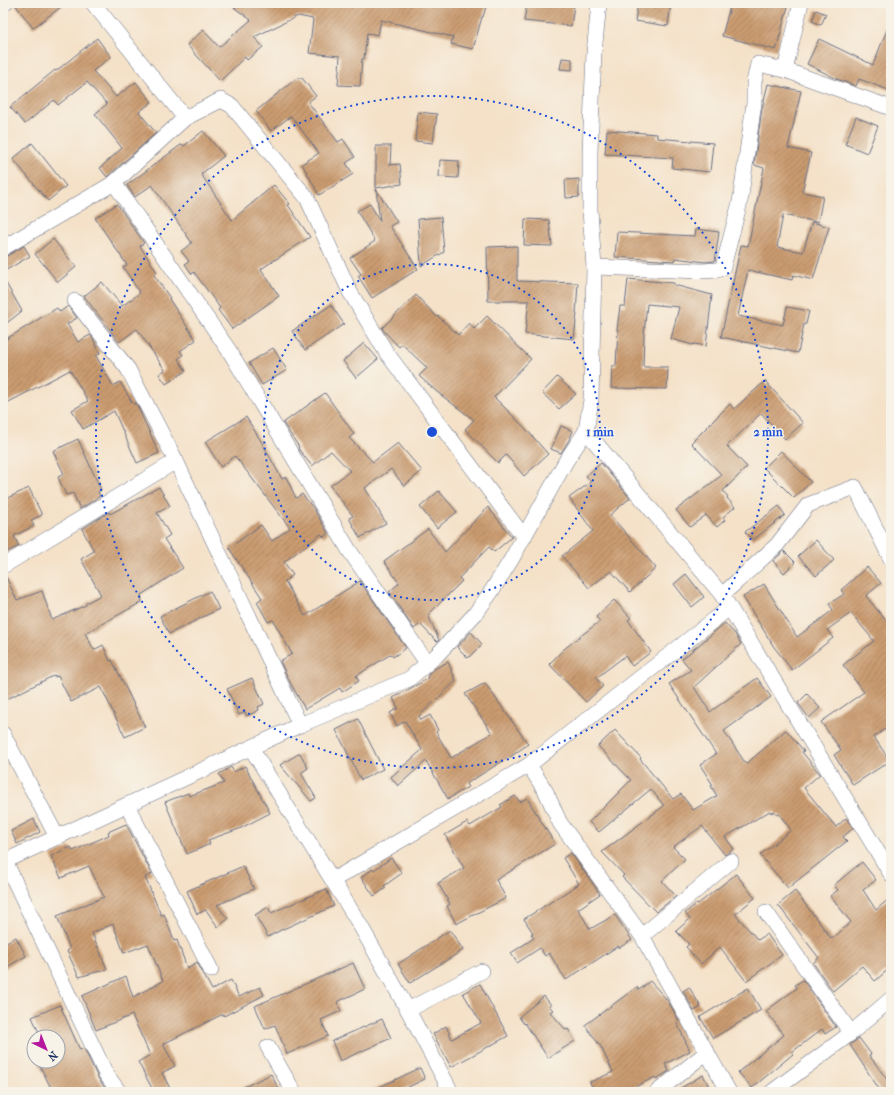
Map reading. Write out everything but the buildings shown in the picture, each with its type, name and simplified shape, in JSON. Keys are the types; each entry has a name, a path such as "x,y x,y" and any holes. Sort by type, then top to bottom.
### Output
{"street":[{"path":"93,3 186,118"},
{"path":"119,1092 106,1074 4,862 300,724 409,679 437,655 475,614 499,579 566,461 586,431 591,400 594,267 590,210 590,151 594,53 599,3"},
{"path":"785,70 801,3"},
{"path":"594,267 702,271 718,270 723,267 740,202 754,103 754,82 758,64 785,70 891,108"},
{"path":"3,248 114,183 186,118 221,100 232,106 307,198 350,292 386,352 524,537"},
{"path":"114,183 230,352 349,550 427,663"},
{"path":"75,301 128,369 176,461 300,724"},
{"path":"586,431 726,601 891,874"},
{"path":"3,566 176,461"},
{"path":"333,880 529,766 726,601 777,545 808,505 855,487 891,559"},
{"path":"3,734 57,837"},
{"path":"251,748 333,880 408,1010 447,1091"},
{"path":"529,766 546,792 560,823 642,936 729,1092"},
{"path":"127,805 211,970"},
{"path":"642,936 731,861"},
{"path":"766,912 851,1033"},
{"path":"408,1010 482,971"},
{"path":"772,1092 851,1033 891,999"},
{"path":"268,1047 294,1092"},
{"path":"657,1092 707,1052"}]}
